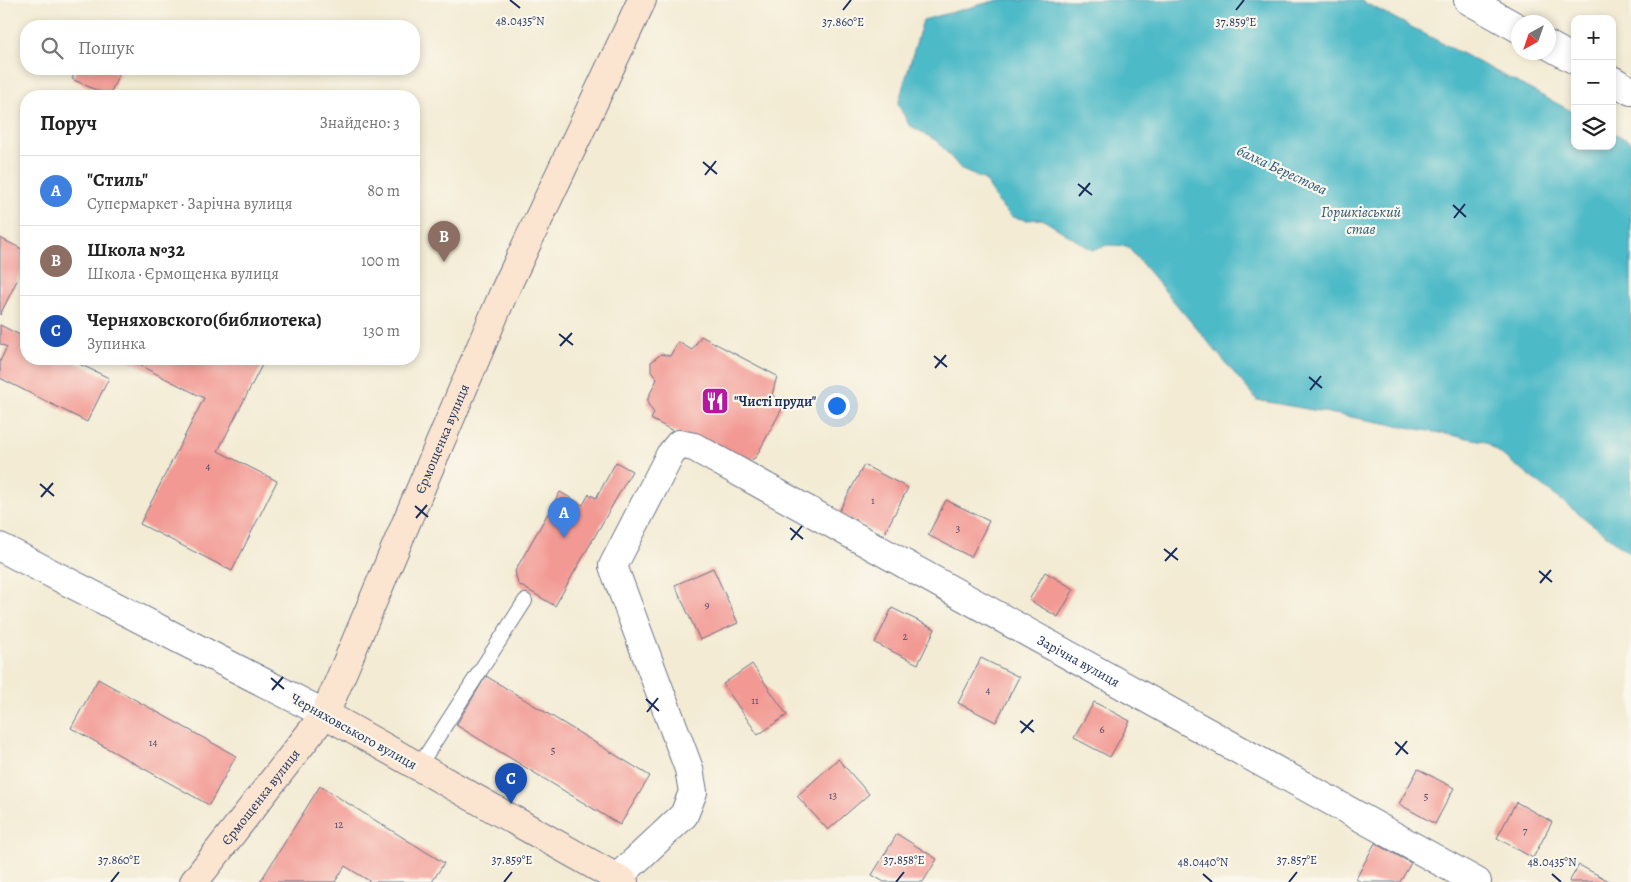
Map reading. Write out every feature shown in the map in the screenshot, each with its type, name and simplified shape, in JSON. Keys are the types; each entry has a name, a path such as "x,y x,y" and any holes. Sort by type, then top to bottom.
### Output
{"street":[{"name":"Єрмощенка вулиця","path":"194,882 325,714 504,292 642,0"},
{"path":"1468,0 1511,24"},
{"path":"1556,49 1571,58"},
{"path":"1616,82 1631,91"},
{"name":"Зарічна вулиця","path":"621,880 684,815 693,792 689,769 613,566 670,455 679,444 694,447 1477,882"},
{"name":"Черняховського вулиця","path":"0,547 325,714 621,880"}],"lane":[{"path":"419,766 526,601"}],"water":[{"name":"Горшківський став","path":"998,0 1360,0 1571,111 1571,150 1616,150 1616,134 1631,142 1631,554 1484,441 1257,400 1127,246 1107,245 1092,250 1042,219 1027,220 1012,217 998,203 985,180 962,170 937,141 909,125 898,104 923,20"}],"building":[{"path":"74,75 119,75 112,90 96,90 72,79"},
{"path":"0,238 20,248 20,274 0,315"},
{"path":"0,325 20,335 20,365 82,365 109,378 87,422 0,378 0,361 7,347 0,344"},
{"name":"\"Чисті пруди\"","path":"701,336 777,376 772,395 785,403 756,457 744,465 736,465 651,419 654,413 648,404 648,398 657,379 651,372 651,362 661,354 670,356 678,342 692,350"},
{"path":"139,365 262,365 218,451 277,481 232,571 140,524 204,398"},
{"path":"616,462 632,471 555,606 518,584 515,571 560,492 583,505 589,494 596,498"},
{"path":"864,465 908,488 883,536 838,513"},
{"path":"946,500 989,521 971,557 928,535"},
{"path":"713,568 738,623 700,640 675,585"},
{"path":"1045,572 1074,589 1058,617 1029,600"},
{"path":"892,608 935,629 918,664 875,643"},
{"path":"981,658 1019,677 996,722 958,703"},
{"path":"752,664 787,715 758,735 723,684"},
{"path":"486,676 650,776 620,825 456,725"},
{"path":"98,679 236,756 209,805 71,728"},
{"path":"1094,702 1130,721 1110,757 1074,738"},
{"path":"838,759 869,794 828,830 797,796"},
{"path":"1418,769 1454,788 1435,824 1399,804"},
{"path":"320,786 444,863 432,882 371,882 345,866 335,882 260,882"},
{"path":"1516,802 1552,822 1533,858 1497,838"},
{"path":"897,834 937,859 923,882 884,882 872,875"},
{"path":"1375,843 1411,863 1400,882 1361,882 1356,879"},
{"path":"1579,865 1611,882 1569,882"}],"place":[{"name":"Школа №32","path":"444,262"},
{"name":"\"Чисті пруди\"","path":"715,401"},
{"name":"\"Стиль\"","path":"564,538"},
{"name":"Черняховского(библиотека)","path":"511,804"}],"water label":[{"name":"балка Берестова","path":"1282,170"}]}
